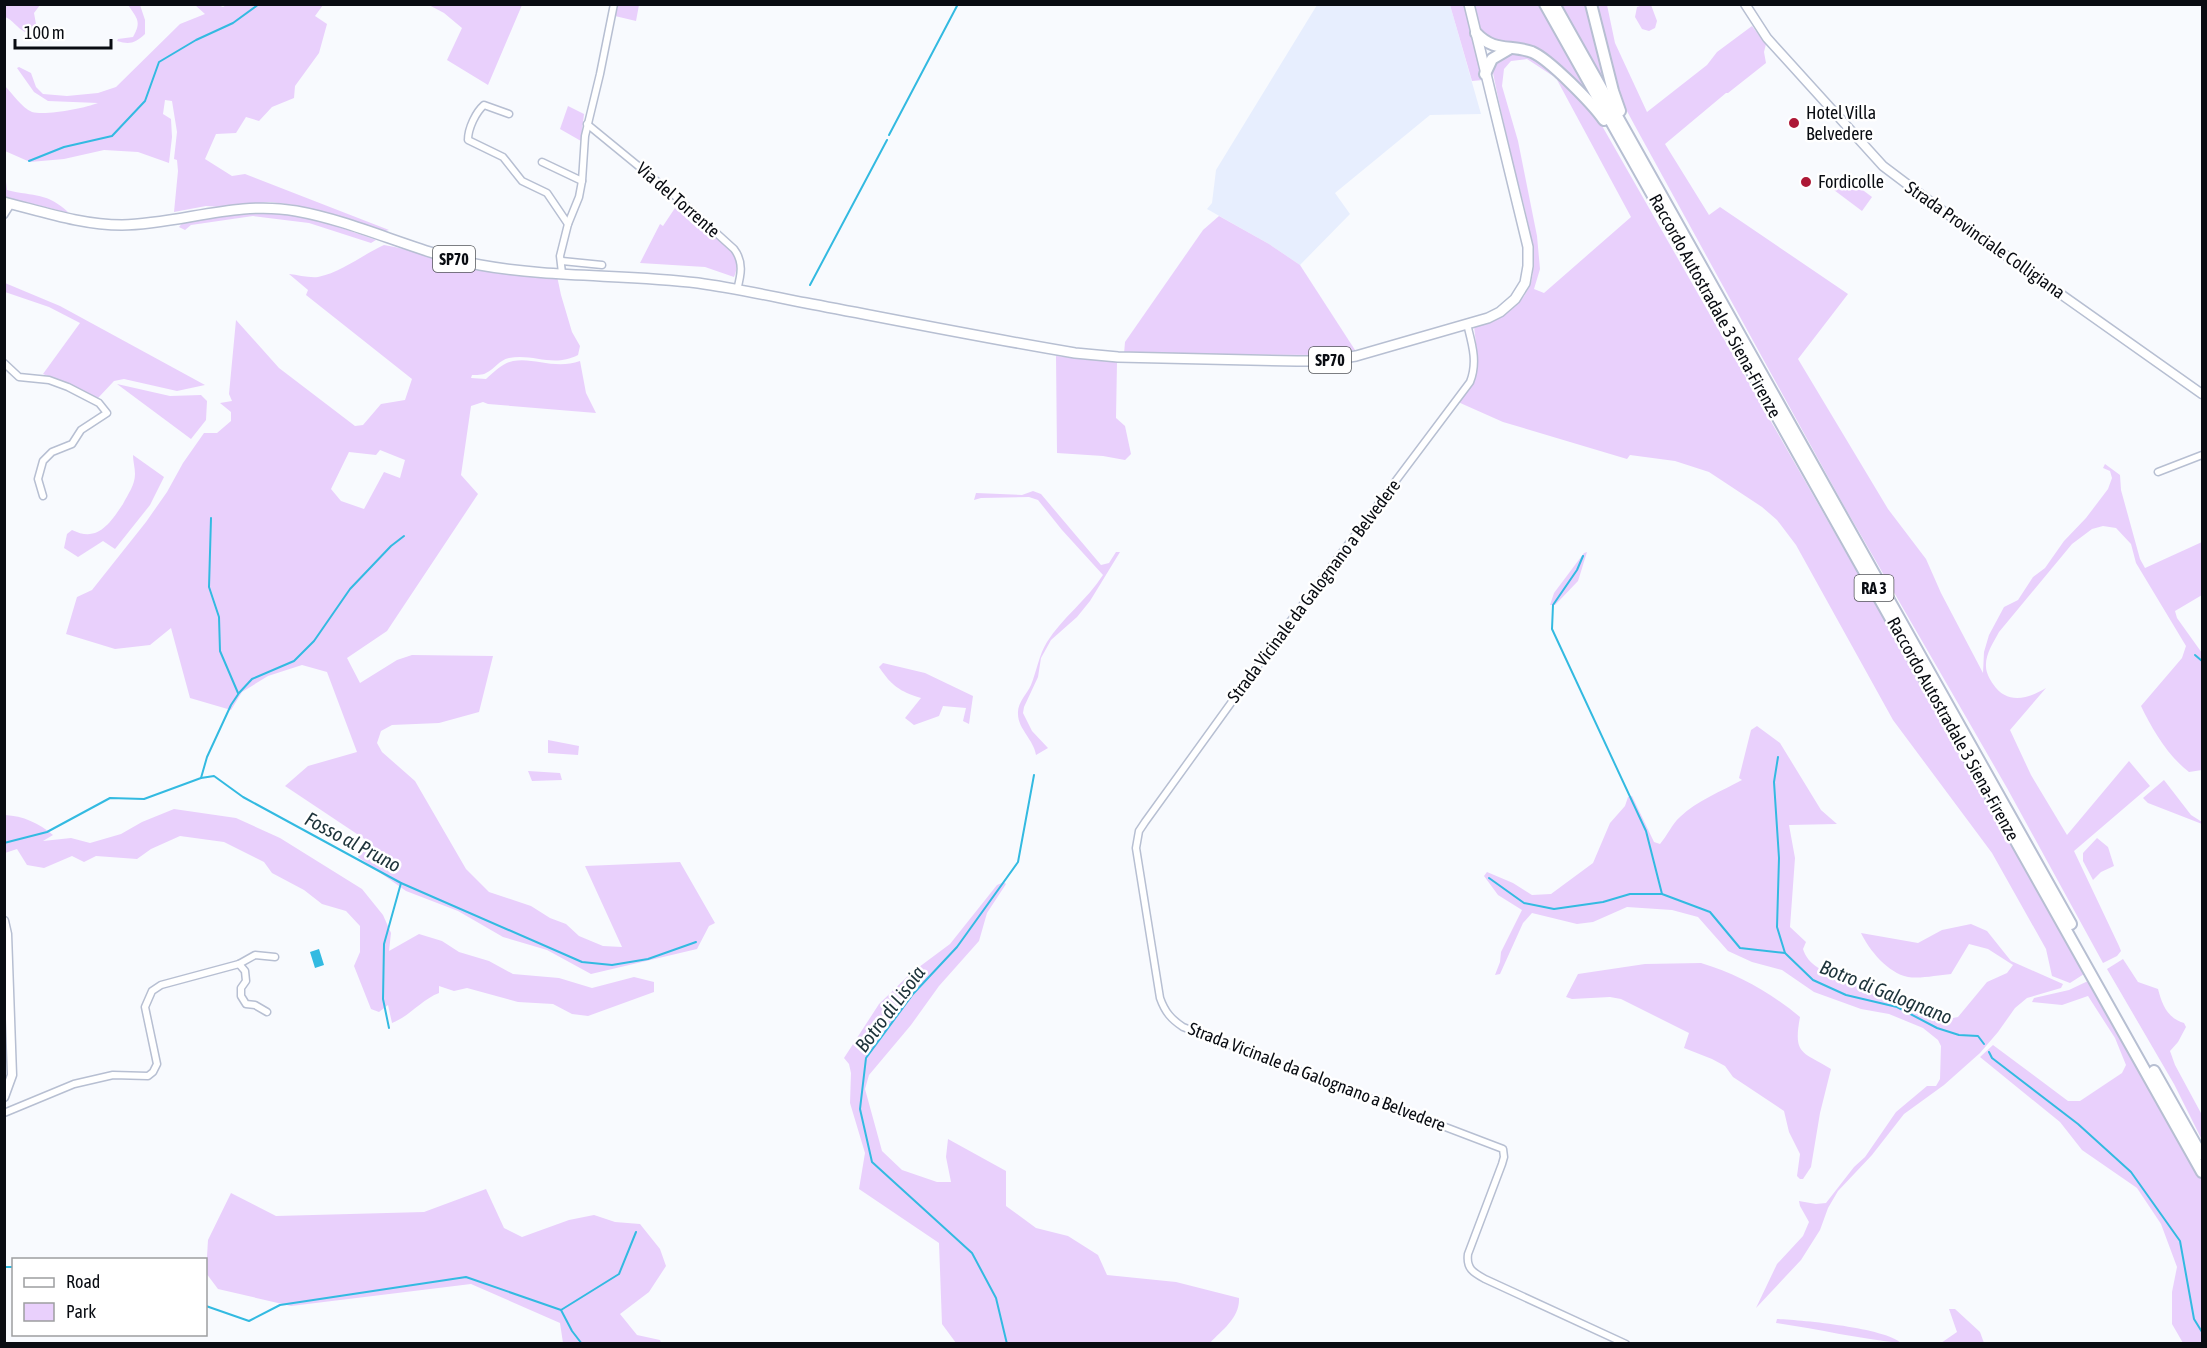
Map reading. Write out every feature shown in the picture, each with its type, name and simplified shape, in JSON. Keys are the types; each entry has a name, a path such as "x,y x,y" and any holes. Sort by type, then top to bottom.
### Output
{"highway":[{"name":"Raccordo Autostradale 3 Siena-Firenze","path":"1545,4 2202,1157"},
{"name":"Raccordo Autostradale 3 Siena-Firenze","path":"1554,4 1665,211 2202,1172"},
{"path":"1592,4 1616,101 1658,179 1665,211"},
{"path":"1476,33 1492,46 1527,51 1540,56 1595,109 1605,122 1646,194 1665,211"},
{"path":"1485,74 1492,59 1509,49"}],"main road":[{"name":"SP70","path":"8,203 94,224 123,225 237,208 266,207 295,210 322,216 455,259 491,267 670,280 737,290 1040,347 1118,357 1324,361 1374,352 1488,318 1509,305 1525,283 1528,247 1469,4"},
{"name":"Strada Provinciale Colligiana","path":"1745,4 1755,23 1767,38 1865,148 1887,169 2202,394"},
{"path":"4,921 7,934 12,1075 4,1097"}],"street":[{"path":"562,273 560,256 568,224 579,197 587,124 614,4"},
{"path":"509,114 484,105 479,110 468,134 468,140 503,157 522,181 547,193 568,224"},
{"name":"Via del Torrente","path":"587,124 681,201 734,249 739,257 741,269 737,290"},
{"path":"542,162 582,181"},
{"path":"4,215 8,203"},
{"path":"562,261 602,265"},
{"name":"Strada Vicinale da Galognano a Belvedere","path":"1467,324 1475,358 1475,370 1470,382 1269,649 1145,822 1136,841 1142,884 1160,998 1170,1018 1183,1027 1503,1149 1502,1164 1468,1254 1469,1267 1485,1280 1626,1344"},
{"path":"4,363 19,376 49,380 68,387 99,403 107,413 81,430 72,444 52,452 43,461 38,479 43,495"},
{"path":"2158,472 2202,455"},
{"path":"4,1113 74,1084 112,1075 148,1076 157,1064 145,1007 152,992 161,985 239,964 255,955 275,957"},
{"path":"239,964 245,971 246,981 241,988 241,996 246,1004 255,1005 267,1012"}],"shaded area":[{"path":"1317,5 1450,5 1481,114 1430,115 1335,193 1350,214 1300,265 1269,244 1207,209 1212,203 1216,170"}],"green space":[{"path":"228,4 323,5 315,16 327,24 319,53 295,86 294,98 272,107 259,121 246,117 236,133 216,134 205,159 232,176 245,174 389,230 382,232 295,205 270,202 220,207 206,206 174,212 178,171 177,160 174,159 177,132 172,101 165,100 163,114 171,119 172,137 169,163 138,152 104,150 64,159 30,162 5,151 4,85 21,104 32,112 56,112 98,103 48,101 34,92 17,68 31,73 36,87 43,94 67,96 98,93 116,87 180,24 205,14 195,5 223,7"},
{"path":"4,5 40,5 34,13 36,24 44,41 22,30 5,17"},
{"path":"128,5 140,5 145,20 145,34 135,41 125,43 117,41 133,37 138,24"},
{"path":"429,5 522,5 488,85 447,60 462,28 444,13"},
{"path":"618,5 639,5 636,21 615,16"},
{"path":"1450,5 1464,5 1483,80 1472,81"},
{"path":"1474,5 1539,5 1593,99 1547,57 1484,37 1479,29"},
{"path":"1560,5 1589,5 1608,90"},
{"path":"1597,5 1607,5 1615,43 1647,112 1707,65 1717,52 1752,26 1766,44 1764,52 1766,63 1665,144 1709,215 1720,207 1848,294 1798,359 1888,509 1926,559 1983,673 1984,652 1989,635 2004,607 2018,600 2033,577 2045,568 2064,541 2086,518 2108,489 2112,478 2110,471 2103,468 2105,464 2120,475 2121,490 2140,559 2145,568 2202,542 2202,595 2175,611 2177,618 2202,653 2202,770 2189,772 2181,766 2155,733 2141,706 2182,658 2186,646 2136,563 2131,544 2116,528 2103,526 2092,529 2072,544 1999,632 1987,658 1986,669 1989,678 2005,695 2025,697 2046,688 2010,730 2031,775 2067,835 2129,761 2150,786 2074,851 2119,946 2121,951 2117,956 2103,963 2007,788 1844,506 1635,126 1621,100"},
{"path":"1651,5 1657,21 1655,28 1649,31 1642,29 1635,17 1637,7"},
{"path":"1522,53 1534,58 1554,77 1527,59 1511,61 1504,69 1502,86 1518,141 1537,236 1540,269 1534,289 1544,293 1631,217 1557,79 1597,117 1905,656 2084,974 2070,983 2052,976 2046,949 1992,853 1893,720 1796,545 1777,520 1762,507 1709,472 1675,461 1630,455 1627,459 1503,422 1458,402 1472,382 1477,366 1474,326 1500,317 1514,307 1526,293 1533,273 1529,226 1493,73 1500,60"},
{"path":"568,106 584,114 581,141 560,129"},
{"path":"5,174 7,190 47,198 69,213 5,197"},
{"path":"1844,176 1872,197 1862,211 1834,190"},
{"path":"675,208 698,229 703,224 728,247 736,261 734,277 705,267 640,263 660,224 663,226"},
{"path":"245,213 276,213 313,218 376,240 371,243 309,223 253,216 191,225 185,230 179,227 184,221"},
{"path":"1219,216 1269,244 1300,265 1355,350 1324,355 1124,354 1125,342 1203,230"},
{"path":"384,245 464,266 557,276 572,332 580,346 578,355 560,360 509,358 486,373 472,375 471,378 486,379 502,366 513,361 562,364 580,361 586,393 596,413 483,402 471,406 461,475 478,494 387,631 347,658 360,683 397,660 412,655 493,656 479,712 439,723 392,725 381,731 377,743 382,752 415,781 466,869 489,892 531,906 550,918 566,924 579,936 603,946 622,947 585,866 680,862 715,923 709,926 697,949 591,974 547,950 503,937 458,911 406,891 358,857 366,840 285,786 308,766 357,752 327,672 302,665 268,676 242,692 231,710 190,698 171,628 150,645 115,649 66,634 77,597 92,590 146,522 204,433 217,433 231,421 231,412 220,403 232,401 229,394 236,320 279,368 355,426 363,425 381,404 405,400 412,379 306,295 308,290 289,274 307,277 327,275","holes":["380,450 405,460 400,478 384,472 364,509 341,501 331,489 349,452 376,455"]},
{"path":"5,283 60,306 205,385 177,391 124,379 114,381 98,398 43,374 80,323 49,307 5,292"},
{"path":"1056,356 1117,362 1116,418 1125,426 1131,454 1125,460 1057,453"},
{"path":"117,384 170,396 201,395 207,401 206,420 191,439"},
{"path":"133,455 164,477 150,505 115,549 103,541 78,557 64,548 67,534 72,530 89,534 108,524 123,504 134,482"},
{"path":"1033,491 1041,494 1101,565 1109,563 1116,552 1120,552 1090,601 1077,617 1051,640 1041,658 1038,677 1023,713 1032,731 1048,748 1036,755 1019,719 1019,706 1031,685 1040,657 1047,642 1103,575 1038,500 1029,497 974,500 976,493 1022,495"},
{"path":"1587,552 1578,581 1555,605 1550,605 1554,593"},
{"path":"883,663 925,673 973,696 969,724 963,721 966,708 943,706 939,716 914,725 905,718 921,698 901,690 892,683 879,667"},
{"path":"1757,726 1780,743 1821,810 1837,824 1789,825 1795,858 1790,927 1806,942 1803,949 1818,968 1896,996 1931,1019 1938,1021 1958,1017 1987,982 2007,973 2013,965 1988,949 1969,944 1951,974 1908,977 1886,966 1861,933 1918,943 1942,930 1971,924 1987,931 2011,961 2063,984 2061,988 2027,998 2015,1008 1980,1053 1944,1085 1904,1114 1872,1155 1838,1191 1828,1208 1820,1230 1801,1260 1756,1308 1777,1264 1803,1236 1809,1222 1799,1201 1826,1203 1854,1167 1865,1157 1896,1112 1927,1086 1936,1086 1940,1079 1941,1046 1938,1040 1923,1028 1889,1014 1861,1009 1814,992 1782,970 1752,962 1728,951 1698,917 1672,910 1627,907 1593,922 1577,924 1532,913 1523,923 1500,974 1495,975 1501,952 1522,910 1498,895 1484,876 1487,872 1513,883 1532,895 1551,894 1593,863 1610,823 1625,806 1628,797 1632,796 1654,842 1660,844 1674,823 1686,811 1742,780 1739,778 1751,730"},
{"path":"548,740 579,746 578,755 548,753"},
{"path":"528,771 560,773 562,780 532,781"},
{"path":"2164,780 2191,815 2202,824 2148,803 2143,798"},
{"path":"174,809 236,818 280,838 362,889 383,915 391,933 389,951 419,934 442,941 459,952 489,961 513,974 559,978 592,988 634,977 654,982 654,992 588,1016 572,1014 553,1004 518,1002 467,988 454,991 439,986 439,993 392,1023 388,1005 379,1012 371,1009 354,966 360,952 360,926 346,911 322,904 304,890 272,873 264,862 224,842 180,836 151,849 137,859 96,856 84,862 72,856 44,868 27,865 17,849 5,853 5,815 31,821 53,835 43,841 71,838 90,843 121,834 142,822"},
{"path":"2097,838 2108,847 2114,866 2101,872 2093,880 2083,861 2083,853"},
{"path":"1004,882 1006,884 987,913 979,941 939,986 911,1025 869,1075 865,1089 882,1151 902,1170 937,1182 951,1182 946,1157 948,1139 1006,1171 1006,1206 1036,1228 1068,1236 1098,1255 1107,1275 1176,1282 1239,1298 1237,1312 1210,1343 956,1343 942,1324 939,1243 859,1189 865,1153 850,1103 851,1073 849,1064 844,1058 879,1004 911,973 950,944 997,885"},
{"path":"2123,959 2138,982 2158,989 2166,1010 2186,1027 2170,1051 2202,1115 2202,1140 2174,1084 2107,969"},
{"path":"1701,963 1754,985 1800,1017 1799,1045 1807,1055 1831,1069 1820,1113 1811,1167 1803,1179 1797,1176 1800,1154 1789,1132 1784,1111 1733,1077 1725,1066 1684,1048 1689,1033 1621,999 1566,997 1578,974 1645,964"},
{"path":"2088,981 2202,1181 2202,1343 2183,1343 2172,1324 2172,1292 2177,1267 2161,1224 2137,1188 2082,1150 2060,1122 1980,1057 1993,1045 2068,1101 2080,1101 2122,1073 2126,1065 2115,1038 2088,996 2062,1005 2032,1002 2034,998 2069,990"},
{"path":"486,1189 504,1228 522,1237 569,1220 594,1215 615,1222 640,1224 660,1249 666,1266 649,1292 620,1314 637,1335 660,1340 661,1343 563,1343 560,1323 471,1284 291,1306 218,1289 207,1274 208,1240 231,1193 276,1216 424,1212"},
{"path":"1949,1309 1955,1309 1980,1332 1984,1343 1941,1343 1957,1332"},
{"path":"1777,1319 1861,1329 1878,1333 1901,1343 1776,1323"}],"water":[{"path":"319,949 324,965 315,968 310,952"}],"waterway":[{"path":"29,161 64,147 112,136 145,101 159,62 196,40 233,23 259,4"},
{"path":"889,135 958,4"},
{"path":"810,285 887,140"},
{"path":"211,518 209,587 219,617 220,651 238,693"},
{"path":"201,778 207,757 239,693 252,679 294,661 314,641 350,589 391,546 404,536"},
{"path":"1583,556 1577,570 1553,605 1552,629 1646,831 1662,894"},
{"path":"2195,655 2202,661"},
{"path":"1778,757 1774,782 1779,858 1777,927 1785,953"},
{"name":"Botro di Lisoia","path":"1007,1344 996,1298 972,1253 872,1162 860,1109 866,1058 913,994 957,947 1018,862 1034,775"},
{"name":"Fosso al Pruno","path":"4,843 47,832 110,798 144,799 201,778 214,776 243,797 401,883 582,962 612,965 648,959 696,942"},
{"name":"Botro di Galognano","path":"1489,878 1524,903 1554,909 1603,902 1630,894 1662,894 1710,912 1740,948 1785,953 1813,980 1846,995 1897,1007 1937,1028 1959,1035 1978,1036 1984,1044"},
{"path":"389,1028 383,999 384,944 401,883"},
{"name":"Botro di Galognano","path":"1989,1052 1992,1058 2078,1124 2131,1172 2180,1241 2194,1319 2202,1332"},
{"path":"561,1310 619,1274 636,1232"},
{"path":"4,1267 12,1267"},
{"path":"207,1306 249,1321 280,1305 466,1277 561,1310 582,1344"}],"place":[{"name":"Hotel Villa Belvedere","path":"1794,123"},
{"name":"Fordicolle","path":"1806,182"}]}
